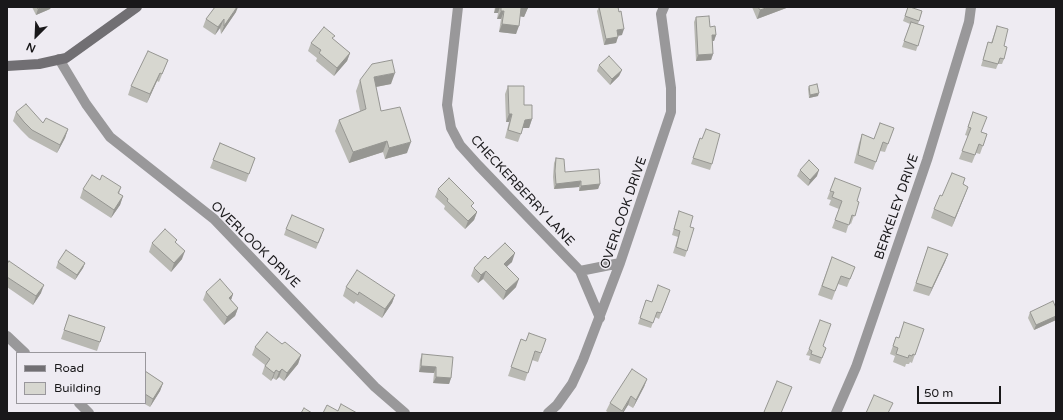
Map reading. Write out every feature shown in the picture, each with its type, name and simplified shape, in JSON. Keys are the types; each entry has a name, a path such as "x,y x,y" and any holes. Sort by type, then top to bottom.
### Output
{"main road":[{"path":"7,66 39,64 66,58 137,7"}],"street":[{"name":"CHECKERBERRY LANE","path":"458,7 448,105 451,128 460,145 478,165 580,271 600,318"},
{"name":"OVERLOOK DRIVE","path":"548,413 557,405 572,384 600,318 671,112 671,88 661,14 664,7"},
{"name":"BERKELEY DRIVE","path":"836,413 856,367 927,160 969,22 971,7"},
{"name":"OVERLOOK DRIVE","path":"59,59 86,104 110,137 214,219 375,387 405,413"},
{"path":"580,271 620,263"},
{"path":"7,336 25,352"},
{"path":"80,404 89,413"}],"building":[{"path":"215,7 237,7 224,26 224,19 218,27 206,19"},
{"path":"501,7 528,8 521,8 519,26 502,24 504,11 501,11"},
{"path":"599,7 618,7 619,12 621,11 624,29 617,30 618,37 606,39"},
{"path":"758,7 769,7 760,10"},
{"path":"908,7 922,11 919,21 905,16"},
{"path":"709,16 710,27 715,26 716,35 712,35 713,54 698,55 696,17"},
{"path":"911,22 924,26 918,46 904,41"},
{"path":"997,26 1008,29 1004,46 1007,47 1004,59 1000,58 998,64 983,60 988,42 992,43"},
{"path":"324,27 335,36 332,38 350,53 337,68 319,53 321,50 311,43"},
{"path":"148,51 168,60 162,74 160,73 150,94 131,86"},
{"path":"609,56 622,70 612,79 599,65"},
{"path":"392,60 395,73 374,77 381,111 400,107 411,142 389,148 387,141 353,152 339,120 366,109 360,80 372,64"},
{"path":"817,84 819,93 810,95 809,86"},
{"path":"508,86 524,86 524,105 532,105 532,119 525,120 521,134 508,130 512,114 509,114"},
{"path":"26,104 43,123 46,118 68,129 60,145 32,130 24,122 16,112"},
{"path":"973,112 987,117 981,132 987,134 983,146 979,144 975,155 962,151 971,128 968,127"},
{"path":"880,123 894,128 888,144 883,142 876,162 858,155 862,134 874,139"},
{"path":"706,129 720,134 712,164 693,158 700,138 702,139"},
{"path":"220,143 255,158 249,174 213,160"},
{"path":"556,158 564,159 565,172 599,169 600,184 581,186 581,181 556,184"},
{"path":"809,160 819,170 810,180 800,170"},
{"path":"952,173 965,178 963,184 968,187 955,218 934,209 940,195 942,196"},
{"path":"92,175 100,180 102,175 121,187 118,193 123,196 114,210 83,189"},
{"path":"449,178 474,203 471,206 477,212 468,221 447,201 448,199 438,189"},
{"path":"835,178 861,188 855,216 852,215 849,225 835,220 842,201 832,197 834,192 830,191"},
{"path":"679,211 693,216 690,227 694,228 687,251 676,247 680,231 674,229"},
{"path":"292,215 324,229 318,243 286,229"},
{"path":"165,229 177,240 175,242 185,251 174,263 152,243"},
{"path":"505,243 515,253 504,264 519,279 506,291 486,271 481,275 474,268 485,256 488,259"},
{"path":"928,247 948,254 932,288 916,283"},
{"path":"66,250 85,263 77,275 58,262"},
{"path":"832,257 855,267 850,279 841,276 835,291 822,286"},
{"path":"9,261 44,285 36,296 7,277 7,264"},
{"path":"357,270 395,295 385,309 359,292 358,295 346,287"},
{"path":"220,279 233,294 229,298 238,308 227,317 206,292"},
{"path":"658,285 670,290 661,313 657,312 653,323 640,318 646,300 652,302"},
{"path":"1053,301 1056,308 1056,316 1036,325 1030,312"},
{"path":"69,315 105,327 100,342 64,330"},
{"path":"820,320 831,324 823,346 826,348 822,358 811,354 812,351 809,349"},
{"path":"904,322 924,329 915,355 909,355 908,358 896,354 898,348 893,346 896,337 899,338"},
{"path":"267,332 282,344 285,342 301,355 287,373 282,369 279,372 276,370 274,373 265,366 270,359 255,347"},
{"path":"529,333 546,339 541,353 535,351 528,373 511,367 521,339 526,341"},
{"path":"422,354 453,357 451,378 436,377 436,367 421,366"},
{"path":"632,369 647,379 636,400 631,396 622,411 610,403"},
{"path":"146,372 163,383 153,399 146,395"},
{"path":"777,381 792,387 781,413 764,412"},
{"path":"874,395 893,403 888,413 866,413"},
{"path":"341,404 357,413 323,413 327,405 338,411"},
{"path":"304,408 312,413 301,413"}]}
